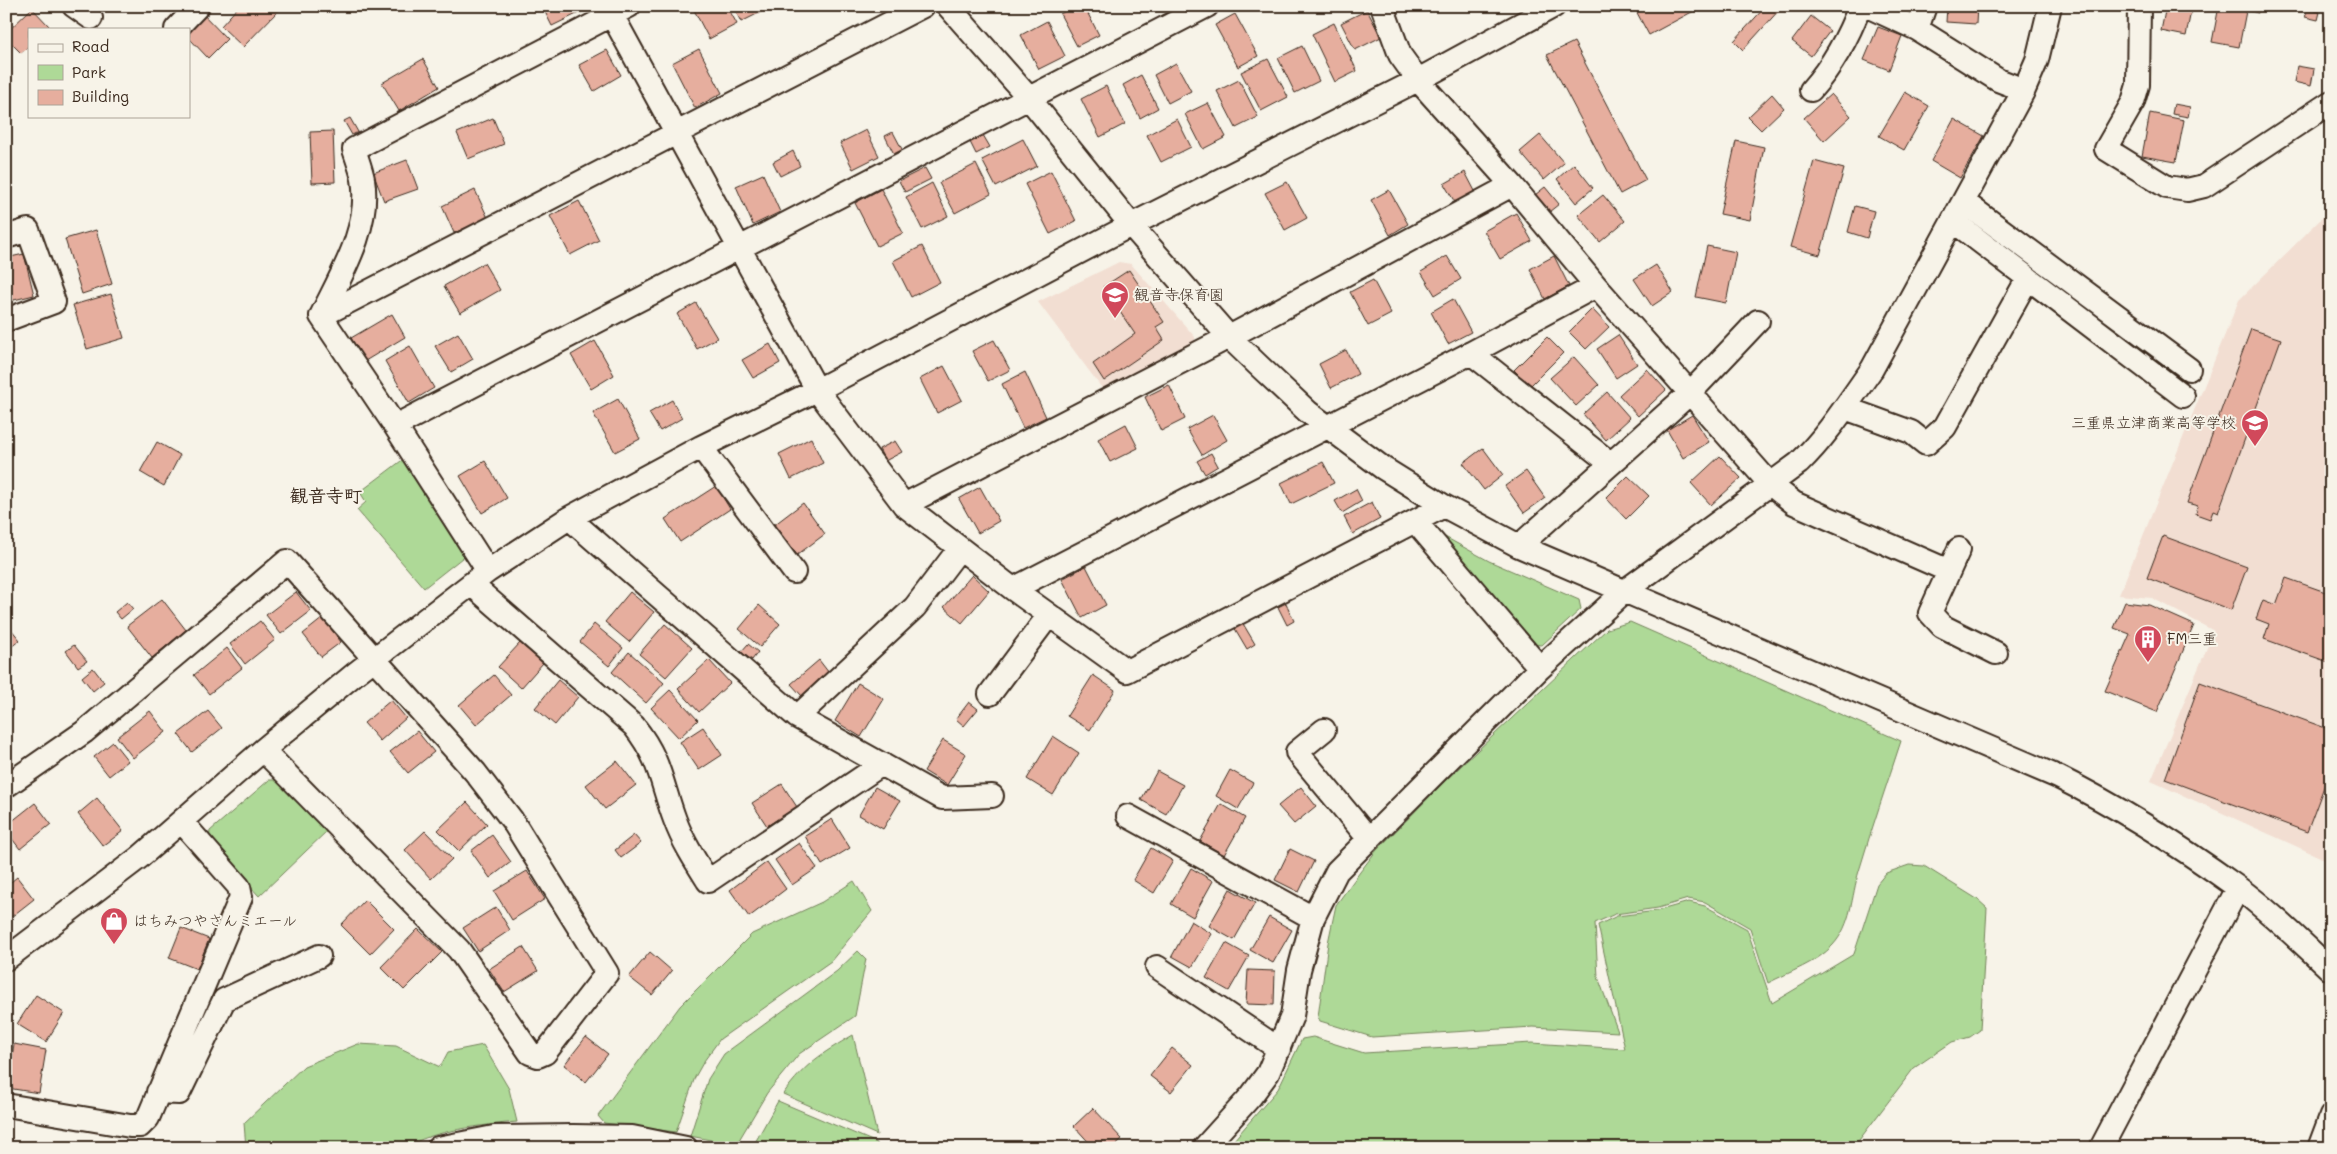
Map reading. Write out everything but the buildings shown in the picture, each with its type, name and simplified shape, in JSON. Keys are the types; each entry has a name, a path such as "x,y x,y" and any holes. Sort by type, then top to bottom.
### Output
{"street":[{"path":"177,28 198,6"},
{"path":"321,316 923,6"},
{"path":"948,6 1028,98 1131,225 1229,337 1308,412 1383,468 1444,506 1519,546 1626,590 2058,777 2138,820 2238,888 2331,970"},
{"path":"395,426 1207,6"},
{"path":"1382,6 1400,56 1418,80 1512,185 1596,286 1770,484 1794,503 1949,571"},
{"path":"6,959 70,912 182,822 263,750 479,578 569,518 701,447 817,390 1131,225 1418,80 1554,6"},
{"path":"1812,90 1829,69 1848,38 1860,6"},
{"path":"1867,6 1917,29 1998,80 2024,90"},
{"path":"1917,29 1925,6"},
{"path":"1204,1148 1251,1096 1268,1073 1292,1016 1299,970 1313,918 1337,871 1540,668 1626,590 1799,463 1816,446 1845,408 1872,368 2024,90 2036,60 2050,6"},
{"path":"2139,6 2138,85 2133,102 2106,149 2167,187 2187,190 2204,186 2331,102"},
{"path":"321,316 352,251 360,227 364,203 363,179 354,149 621,11 677,134 817,390 904,505 1013,589 1127,671 1444,506"},
{"path":"904,505 1229,337 1512,185"},
{"path":"1964,202 2189,369"},
{"path":"1953,221 2183,396"},
{"path":"6,237 28,230 54,302 6,320"},
{"path":"1845,408 1911,432 1926,444 1945,427 2028,278"},
{"path":"1013,589 1471,353 1596,286"},
{"path":"321,316 395,426 479,578 634,726 649,745 658,766 675,820 708,881 882,764"},
{"path":"1519,546 1690,393 1758,321"},
{"path":"1471,353 1610,463"},
{"path":"701,447 794,572"},
{"path":"569,518 797,717 942,798 992,796"},
{"path":"1415,521 1540,668"},
{"path":"797,717 915,607 959,548"},
{"path":"1959,549 1930,613 1942,626 1996,653"},
{"path":"6,786 84,732 287,561 475,772 512,820 607,973 545,1053 538,1056 530,1053 459,950 263,750"},
{"path":"990,694 1049,615"},
{"path":"1324,730 1298,752 1369,839"},
{"path":"1128,816 1313,918"},
{"path":"6,1105 130,1126 140,1126 148,1118 241,897 239,886 182,822"},
{"path":"2101,1148 2238,888"},
{"path":"158,1092 179,1093 224,1000 319,956"},
{"path":"1157,967 1279,1049"},
{"path":"2320,1148 2331,1116"},
{"path":"438,1148 494,1137 574,1136 632,1136 686,1148"}],"shaded area":[{"name":"三重県立津商業高等学校","path":"2331,209 2331,862 2151,781 2214,631 2152,598 2119,595 2239,300"},
{"name":"観音寺保育園","path":"1119,262 1131,264 1195,337 1195,344 1104,391 1038,302"}],"green space":[{"path":"405,458 467,554 424,588 357,510 366,502 360,492"},
{"path":"1434,531 1489,561 1579,600 1581,609 1542,645 1529,644"},
{"path":"1630,622 1901,741 1859,871 1844,928 1833,945 1811,962 1768,983 1750,928 1705,902 1688,899 1658,908 1615,914 1595,923 1598,977 1618,1032 1533,1027 1372,1037 1320,1021 1318,1017 1328,943 1336,905 1376,851 1446,780 1607,629"},
{"path":"269,780 278,780 328,830 259,896 209,841 210,831"},
{"path":"1909,865 1924,866 1977,899 1987,908 1980,1030 1970,1037 1952,1042 1914,1068 1853,1148 1324,1148 1288,1146 1227,1148 1278,1089 1302,1039 1313,1037 1364,1053 1532,1043 1625,1049 1598,925 1617,916 1657,911 1689,902 1705,906 1747,929 1772,1003 1854,954 1877,884 1886,873"},
{"path":"854,881 872,911 831,961 720,1039 695,1077 676,1132 604,1123 598,1116 680,1006 752,934 822,902"},
{"path":"858,951 866,959 855,1016 799,1054 767,1093 736,1145 690,1136 708,1079 724,1054 837,971"},
{"path":"853,1035 877,1135 783,1094 799,1074 815,1060"},
{"path":"358,1044 396,1046 440,1067 448,1052 483,1045 509,1089 517,1122 443,1133 416,1142 405,1148 246,1148 244,1123 304,1066"},
{"path":"778,1101 877,1143 878,1148 752,1148"}],"place":[{"name":"観音寺保育園","path":"1115,319"},
{"name":"三重県立津商業高等学校","path":"2255,447"},
{"name":"FM三重","path":"2148,663"},
{"name":"はちみつやさんミエール","path":"114,945"}],"district":[{"name":"観音寺町","path":"326,496"}]}
